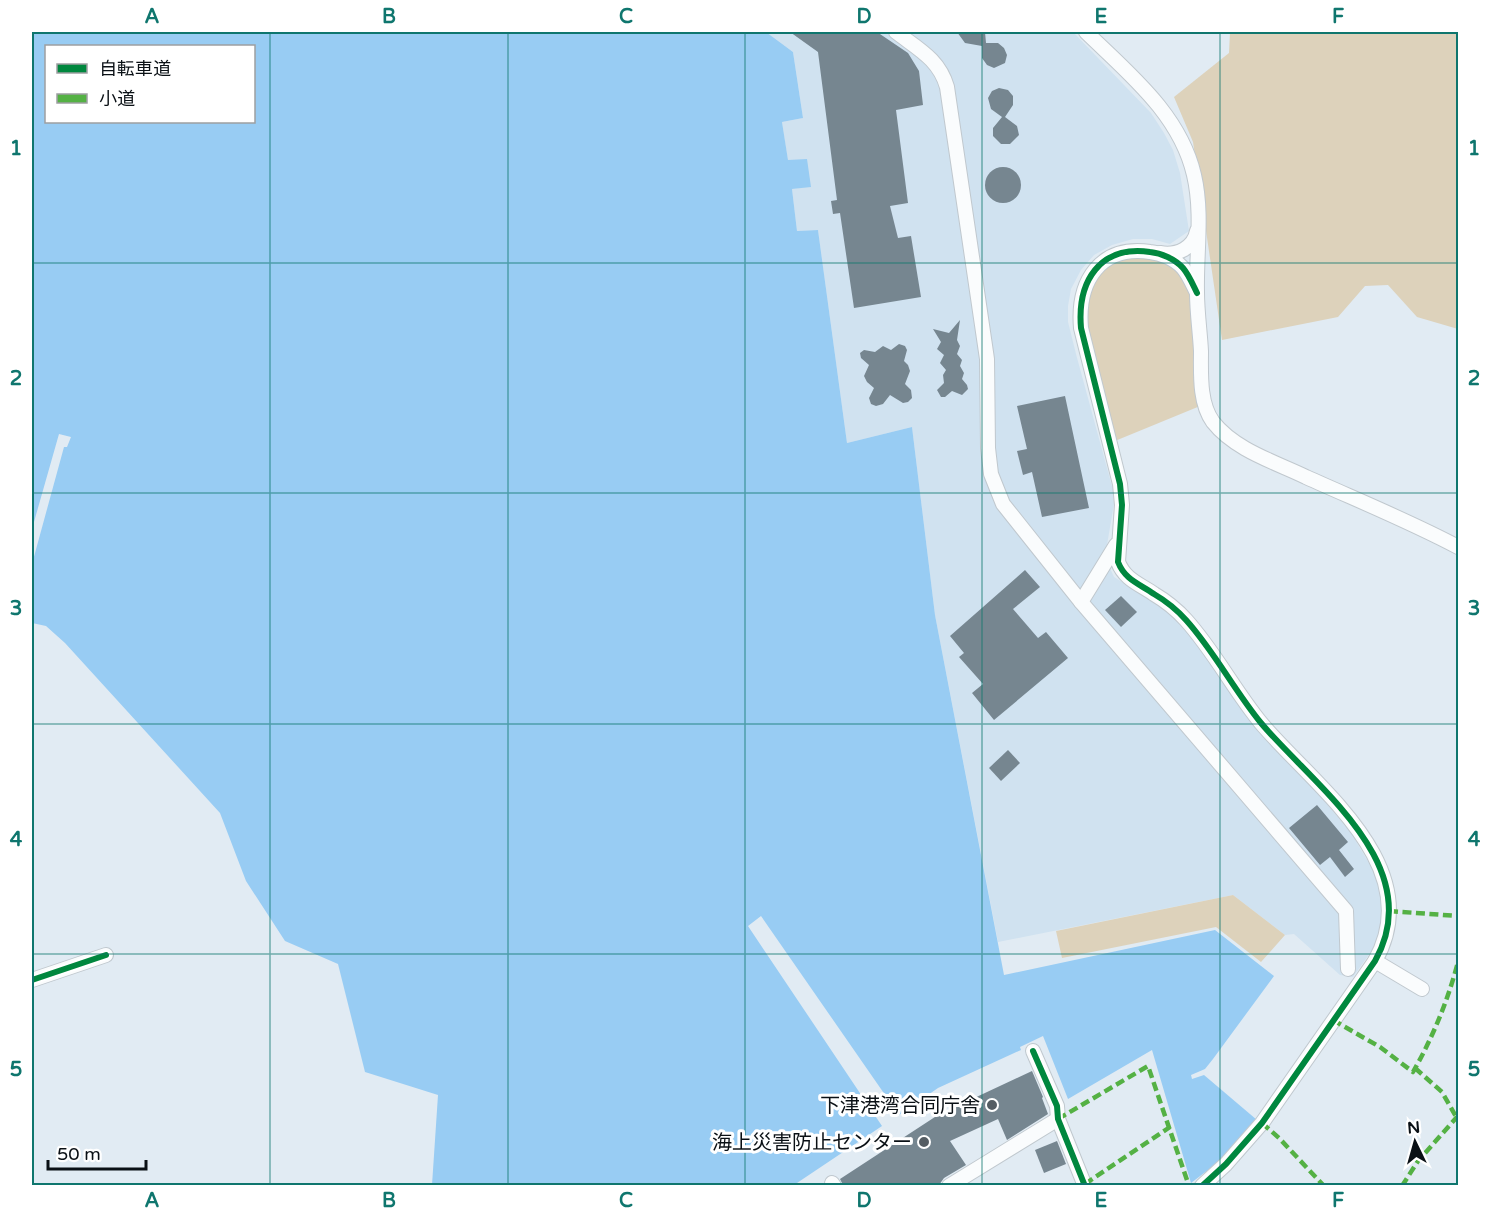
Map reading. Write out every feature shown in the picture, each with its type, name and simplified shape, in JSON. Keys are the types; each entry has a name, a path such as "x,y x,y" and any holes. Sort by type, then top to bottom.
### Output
{"street":[{"path":"896,32 933,61 943,73 947,87 987,359 988,448 993,481 1003,504 1081,602 1346,911 1348,969"},
{"path":"1086,32 1152,97 1168,118 1179,137 1194,175 1198,226 1197,293 1205,404 1213,421 1227,435 1266,458 1458,547"},
{"path":"1198,226 1196,239 1185,249 1167,254 1128,251 1099,264 1084,288 1081,300 1081,327 1120,484 1122,505 1118,562 1121,571 1128,578 1175,609 1186,620 1260,722 1343,810 1378,863 1389,895 1386,940 1375,961 1262,1124 1227,1164 1202,1185"},
{"path":"1158,253 1182,267 1197,293"},
{"path":"1081,602 1118,543"},
{"path":"32,980 106,955"},
{"path":"1375,961 1422,989"},
{"path":"1034,1051 1057,1106 1058,1119 1085,1185"},
{"path":"951,1185 1058,1119"}],"shaded area":[{"path":"766,32 1073,32 1151,113 1164,133 1173,150 1180,173 1189,231 1170,244 1152,239 1133,239 1112,245 1094,255 1081,270 1071,289 1068,306 1068,322 1113,490 1114,504 1107,545 1108,564 1114,577 1163,607 1182,623 1235,696 1247,718 1306,779 1351,833 1375,873 1382,898 1382,925 1373,949 1353,977 1340,975 1294,934 1285,935 1233,895 998,942 935,615 912,427 847,443 818,230 797,231 792,189 811,186 788,161 782,122 803,118 793,52"},
{"path":"1230,32 1458,32 1458,329 1417,317 1388,285 1365,286 1338,317 1222,340 1193,142 1174,97 1229,53"},
{"path":"1142,251 1188,276 1205,404 1110,443 1081,300 1113,256"},
{"path":"1233,895 1285,935 1261,962 1216,927 1062,958 1056,931"}],"water":[{"path":"32,32 766,32 793,52 803,118 782,122 788,160 807,159 811,187 792,189 797,231 818,230 847,443 912,427 935,615 1004,975 1215,930 1274,976 1205,1069 1191,1075 1192,1079 1204,1075 1257,1120 1225,1157 1191,1183 1152,1050 1068,1099 1043,1036 1020,1047 1021,1050 938,1088 899,1115 761,916 748,926 882,1126 794,1185 432,1185 438,1095 365,1072 338,964 285,941 246,881 220,813 65,643 46,626 32,623"}],"pier":[{"path":"59,434 71,437 67,447 64,447 32,564 32,529"}],"building":[{"path":"790,32 877,32 908,53 919,71 923,105 896,110 908,203 890,206 898,238 911,236 921,297 854,308 840,213 833,214 831,201 837,200 818,52"},
{"path":"957,32 985,32 986,43 998,43 1004,48 1007,55 1005,63 994,68 987,65 982,58 982,46 965,43"},
{"path":"999,88 1008,90 1013,96 1013,105 1005,117 1017,126 1019,135 1010,144 1001,144 993,136 993,128 1002,117 991,109 988,98 992,91"},
{"path":"1003,167 1016,172 1021,185 1016,198 1003,203 990,198 985,185 990,172"},
{"path":"960,320 957,340 960,346 957,354 962,360 960,366 964,373 962,379 968,389 962,395 952,391 945,397 941,397 937,390 944,383 943,375 946,370 940,363 944,355 937,349 941,342 933,329 949,333"},
{"path":"899,344 905,346 907,350 904,361 910,371 905,384 911,390 912,398 903,403 890,395 883,404 876,406 871,404 869,398 874,388 864,376 869,365 861,358 860,353 864,350 875,352 883,346 891,350"},
{"path":"1065,396 1089,508 1042,517 1032,472 1023,475 1017,451 1027,449 1017,406"},
{"path":"1025,570 1040,587 1013,609 1038,638 1046,632 1068,658 994,720 972,693 983,684 959,657 964,653 950,636"},
{"path":"1121,596 1137,612 1121,627 1105,610"},
{"path":"1008,750 1020,763 1001,781 989,768"},
{"path":"1317,805 1348,842 1339,850 1354,869 1345,877 1330,857 1320,865 1289,828"},
{"path":"1032,1071 1048,1114 1007,1140 998,1119 950,1141 966,1165 944,1178 939,1185 843,1185 840,1179 938,1115"},
{"path":"1057,1141 1066,1164 1044,1173 1035,1150"}],"marked path":[{"path":"1389,911 1458,916"},
{"path":"1333,1020 1380,1047 1413,1072 1439,1018 1458,962"},
{"path":"1058,1119 1148,1066 1189,1186"},
{"path":"1415,1068 1442,1092 1458,1120"},
{"path":"1402,1186 1418,1161 1457,1117"},
{"path":"1262,1123 1324,1186"},
{"path":"1085,1184 1170,1127"}],"cycle path":[{"path":"1197,293 1185,271 1176,262 1159,254 1133,251 1118,254 1105,261 1095,270 1083,295 1081,328 1120,484 1122,505 1118,562 1133,581 1167,603 1186,620 1261,723 1335,801 1358,830 1377,861 1387,893 1388,926 1375,961 1262,1123 1226,1164 1202,1186"},
{"path":"32,980 106,955"},
{"path":"1033,1051 1057,1106 1058,1119 1085,1186"}],"place":[{"name":"下津港湾合同庁舎","path":"992,1105"},
{"name":"海上災害防止センター","path":"924,1142"}]}
